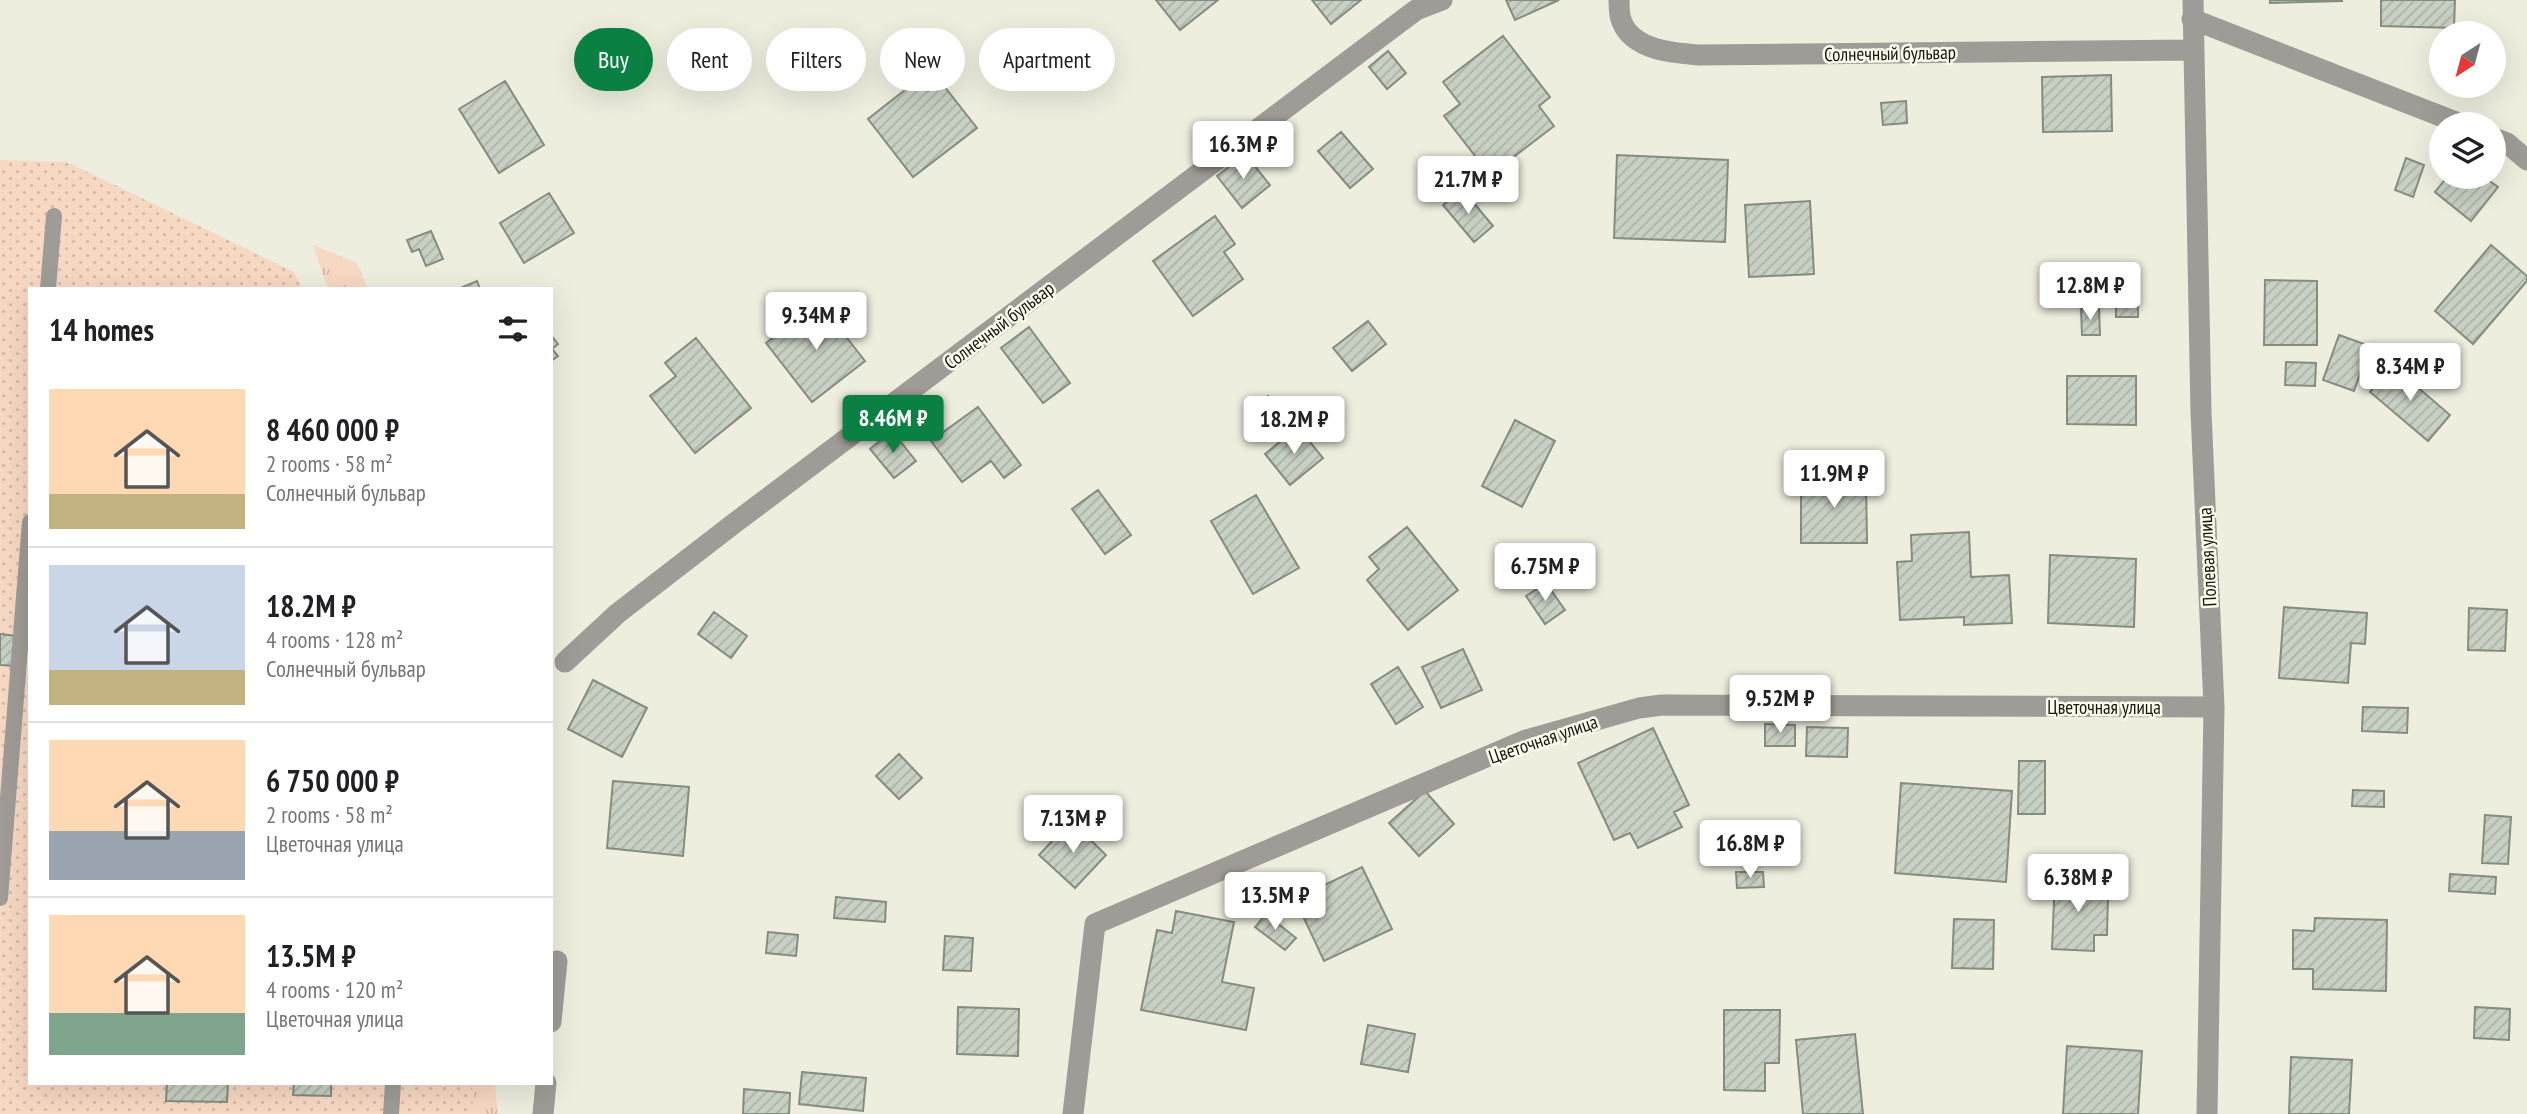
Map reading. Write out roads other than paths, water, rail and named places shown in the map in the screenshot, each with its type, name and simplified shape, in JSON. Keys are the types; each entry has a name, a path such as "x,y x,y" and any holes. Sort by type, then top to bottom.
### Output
{"street":[{"name":"Солнечный бульвар","path":"565,662 618,613 1412,5 1442,0"},
{"name":"Солнечный бульвар","path":"1619,0 1622,23 1639,42 1667,52 1699,55 2192,50"},
{"name":"Полевая улица","path":"2193,10 2200,412 2214,707 2207,1114"},
{"path":"2193,10 2433,112"},
{"path":"2506,144 2527,160"},
{"name":"Цветочная улица","path":"1073,1114 1095,924 1526,740 1639,708 1662,705 2214,707"},
{"path":"553,998 556,961"},
{"path":"543,1114 546,1085"}],"lane":[{"path":"48,287 54,216"},
{"path":"0,898 28,547"},
{"path":"391,1114 393,1085"}]}
